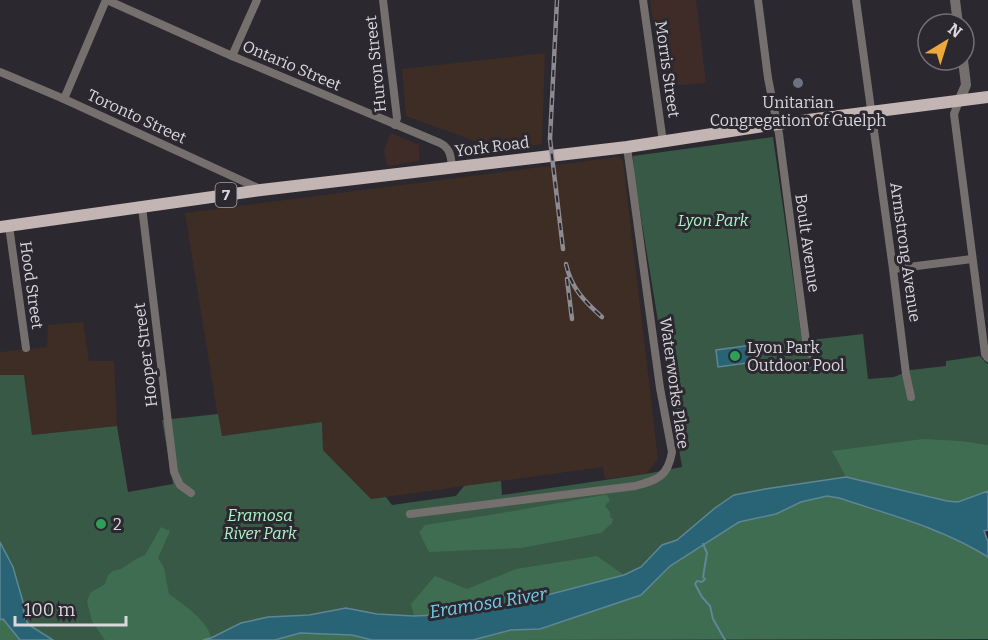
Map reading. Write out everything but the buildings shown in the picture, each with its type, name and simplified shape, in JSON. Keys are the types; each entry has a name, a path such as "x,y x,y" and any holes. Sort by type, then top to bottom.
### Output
{"main road":[{"name":"York Road","path":"4,227 261,189 627,147 777,124 988,97"}],"street":[{"name":"Ontario Street","path":"106,0 232,56 445,145 450,151 452,167"},
{"path":"64,99 106,0"},
{"path":"232,56 257,0"},
{"name":"Huron Street","path":"383,0 397,118 395,124"},
{"name":"Morris Street","path":"643,0 663,142"},
{"name":"Boult Avenue","path":"758,0 807,350 818,361"},
{"name":"Armstrong Avenue","path":"856,0 911,397"},
{"name":"Toronto Street","path":"0,72 261,189"},
{"path":"964,72 966,85 954,114 985,354 988,358"},
{"name":"Waterworks Place","path":"410,514 635,486 651,482 666,472 672,452 660,388 627,147"},
{"name":"Hooper Street","path":"142,207 174,472 180,485 191,492"},
{"name":"Hood Street","path":"4,227 26,348"},
{"path":"893,269 972,259"}],"shaded area":[{"path":"650,0 696,0 706,83 663,87"},
{"path":"545,53 542,144 502,151 406,116 402,69"},
{"path":"391,133 419,145 419,161 387,166 384,150"},
{"path":"619,157 623,161 658,459 646,474 605,479 603,467 371,499 323,450 322,422 221,436 185,213"},
{"path":"83,322 89,361 114,361 117,426 32,435 24,375 0,375 0,352 47,347 48,325"}],"green space":[{"name":"Eramosa River Park","path":"773,137 802,341 863,334 868,379 894,377 911,370 946,366 946,361 980,356 988,364 988,491 947,501 734,495 677,540 662,545 641,567 624,575 478,613 414,616 377,614 346,608 309,615 268,617 241,623 203,640 53,640 29,625 24,617 23,602 13,567 0,542 0,375 24,375 32,435 117,426 128,492 173,484 162,420 218,414 222,436 322,422 323,450 371,499 386,497 392,505 456,496 464,486 501,481 502,495 682,467 634,175 633,156"},
{"path":"923,439 988,445 988,491 958,502 947,501 846,477 832,451"},
{"path":"607,495 610,500 605,506 613,519 612,523 601,533 521,548 429,552 419,532 425,525"},
{"path":"827,496 896,516 934,530 988,557 988,639 473,640 511,630 540,629 641,595 670,566 739,522 776,514 801,502"},
{"path":"161,527 170,531 158,558 164,568 169,594 200,619 211,638 203,640 105,640 92,621 87,602 90,593 105,584 108,575 113,571 145,555"},
{"path":"597,556 624,575 478,613 414,616 411,604 435,576 467,589 516,569"},
{"path":"3,618 20,640 0,640 0,620"},
{"path":"300,633 352,635 372,640 275,640"}],"water":[{"name":"Lyon Park Outdoor Pool","path":"752,345 754,362 718,367 716,350"},
{"path":"846,477 947,501 958,502 988,491 988,530 984,531 988,542 988,557 934,530 896,516 827,496 801,502 776,514 739,522 670,566 641,595 540,629 511,630 473,640 372,640 352,635 300,633 275,640 203,640 241,623 268,617 309,615 346,608 377,614 414,616 478,613 624,575 641,567 662,545 677,540 734,495"},
{"path":"0,542 13,567 23,602 24,617 29,625 53,640 20,640 3,619 0,620"}],"waterway":[{"path":"703,544 707,553 703,577 705,579 695,584 710,606 713,619 725,640"}],"railway":[{"path":"557,0 550,139 563,249"},
{"path":"566,264 571,280 580,294 602,317"},
{"path":"567,279 572,319"}],"place":[{"name":"Unitarian Congregation of Guelph","path":"798,83"},
{"name":"Lyon Park Outdoor Pool","path":"735,356"},
{"name":"2","path":"101,524"}],"park label":[{"name":"Lyon Park","path":"713,220"}],"water label":[{"name":"Eramosa River","path":"488,603"}]}
